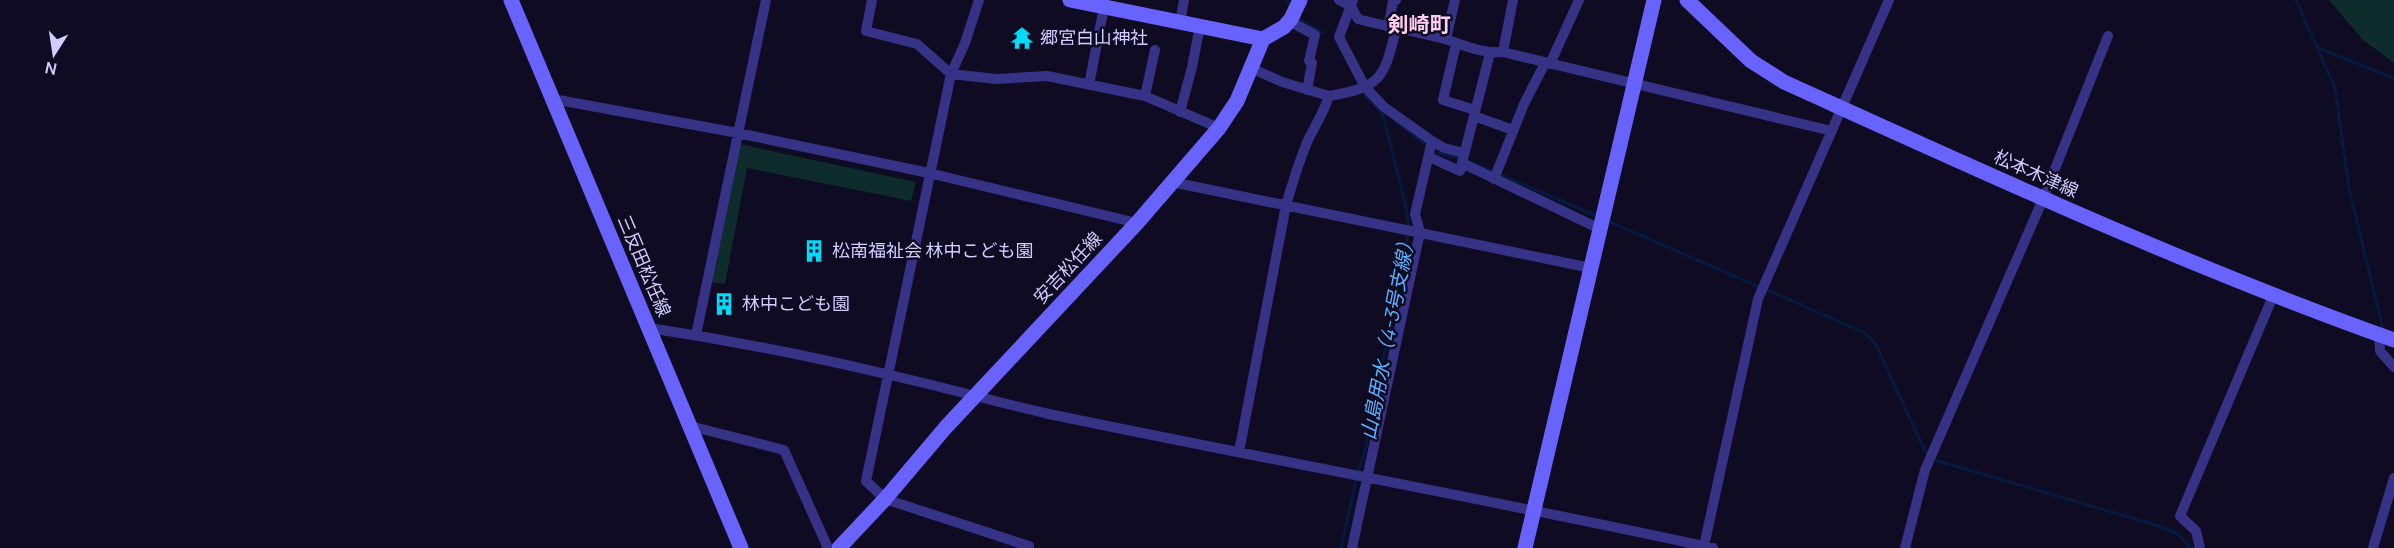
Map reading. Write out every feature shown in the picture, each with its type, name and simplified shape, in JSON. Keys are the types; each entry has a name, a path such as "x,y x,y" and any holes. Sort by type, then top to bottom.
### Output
{"main road":[{"name":"三反田松任線","path":"511,0 741,548"},
{"path":"1070,0 1263,39 1284,27 1295,11"},
{"path":"1525,548 1654,0"},
{"name":"松本木津線","path":"1687,0 1751,61 1784,82 2043,199 2273,296 2394,340"},
{"name":"安吉松任線","path":"839,548 1137,223 1219,128 1237,100 1263,39"}],"street":[{"path":"696,335 766,0"},
{"path":"872,0 866,31 917,44 951,75 996,79 1047,76 1145,96 1219,128"},
{"path":"978,0 965,43 951,75 866,481 885,499 1029,546 1029,548"},
{"path":"1180,23 1184,0"},
{"path":"1339,0 1352,3"},
{"path":"1251,68 1282,82 1329,96 1356,92 1375,82 1388,66 1393,2 1396,0"},
{"path":"1503,52 1513,0"},
{"path":"1494,178 1513,130 1579,0"},
{"path":"649,328 696,335 887,374 996,403 1709,547 1763,289 1889,0"},
{"path":"1450,1 1451,42 1443,100 1513,130"},
{"path":"1352,3 1358,19 1490,53 1503,52 1832,131"},
{"path":"1352,3 1339,37 1365,87 1384,107 1432,141 1494,178 1602,222"},
{"path":"1089,85 1104,7"},
{"path":"1295,11 1315,35 1309,61 1312,63 1307,90"},
{"path":"1180,112 1200,26"},
{"path":"1905,548 1930,459 2043,199 2108,36"},
{"path":"1145,96 1155,50"},
{"path":"1429,158 1460,171 1490,53"},
{"path":"1239,452 1286,205 1295,174 1309,139 1322,117 1329,96"},
{"path":"553,99 738,133 929,173 1137,223"},
{"path":"1352,548 1361,475 1432,141"},
{"path":"1172,182 1591,268"},
{"path":"2200,548 2196,531 2180,516 2273,296"},
{"path":"2379,335 2379,351 2394,367"},
{"path":"690,426 784,450 828,548"},
{"path":"2373,548 2394,478"}],"green space":[{"path":"2329,0 2394,0 2394,63 2363,40"},
{"path":"739,144 916,182 911,201 747,168 725,284 711,282"}],"waterway":[{"path":"1286,0 1292,8"},
{"path":"2296,0 2335,88 2349,188 2383,329"},
{"path":"1297,16 1323,33"},
{"path":"2318,48 2394,78"},
{"name":"山島用水（4-3号支線）","path":"1365,95 1383,115 1409,227"},
{"path":"1396,122 1426,145"},
{"path":"1438,153 1462,159"},
{"path":"1468,161 1597,216"},
{"path":"1606,220 1759,287"},
{"name":"山島用水（4-3号支線）","path":"1358,473 1365,451 1408,233"},
{"path":"1765,289 1865,333 1875,343 1924,449 1928,453"},
{"path":"1933,457 1938,461 2159,526 2178,534 2191,548"},
{"name":"山島用水（4-3号支線）","path":"1341,548 1356,480"}],"place":[{"name":"郷宮白山神社","path":"1022,38"},
{"name":"松南福祉会 林中こども園","path":"814,251"},
{"name":"林中こども園","path":"724,304"}],"district":[{"name":"剣崎町","path":"1419,25"}]}
